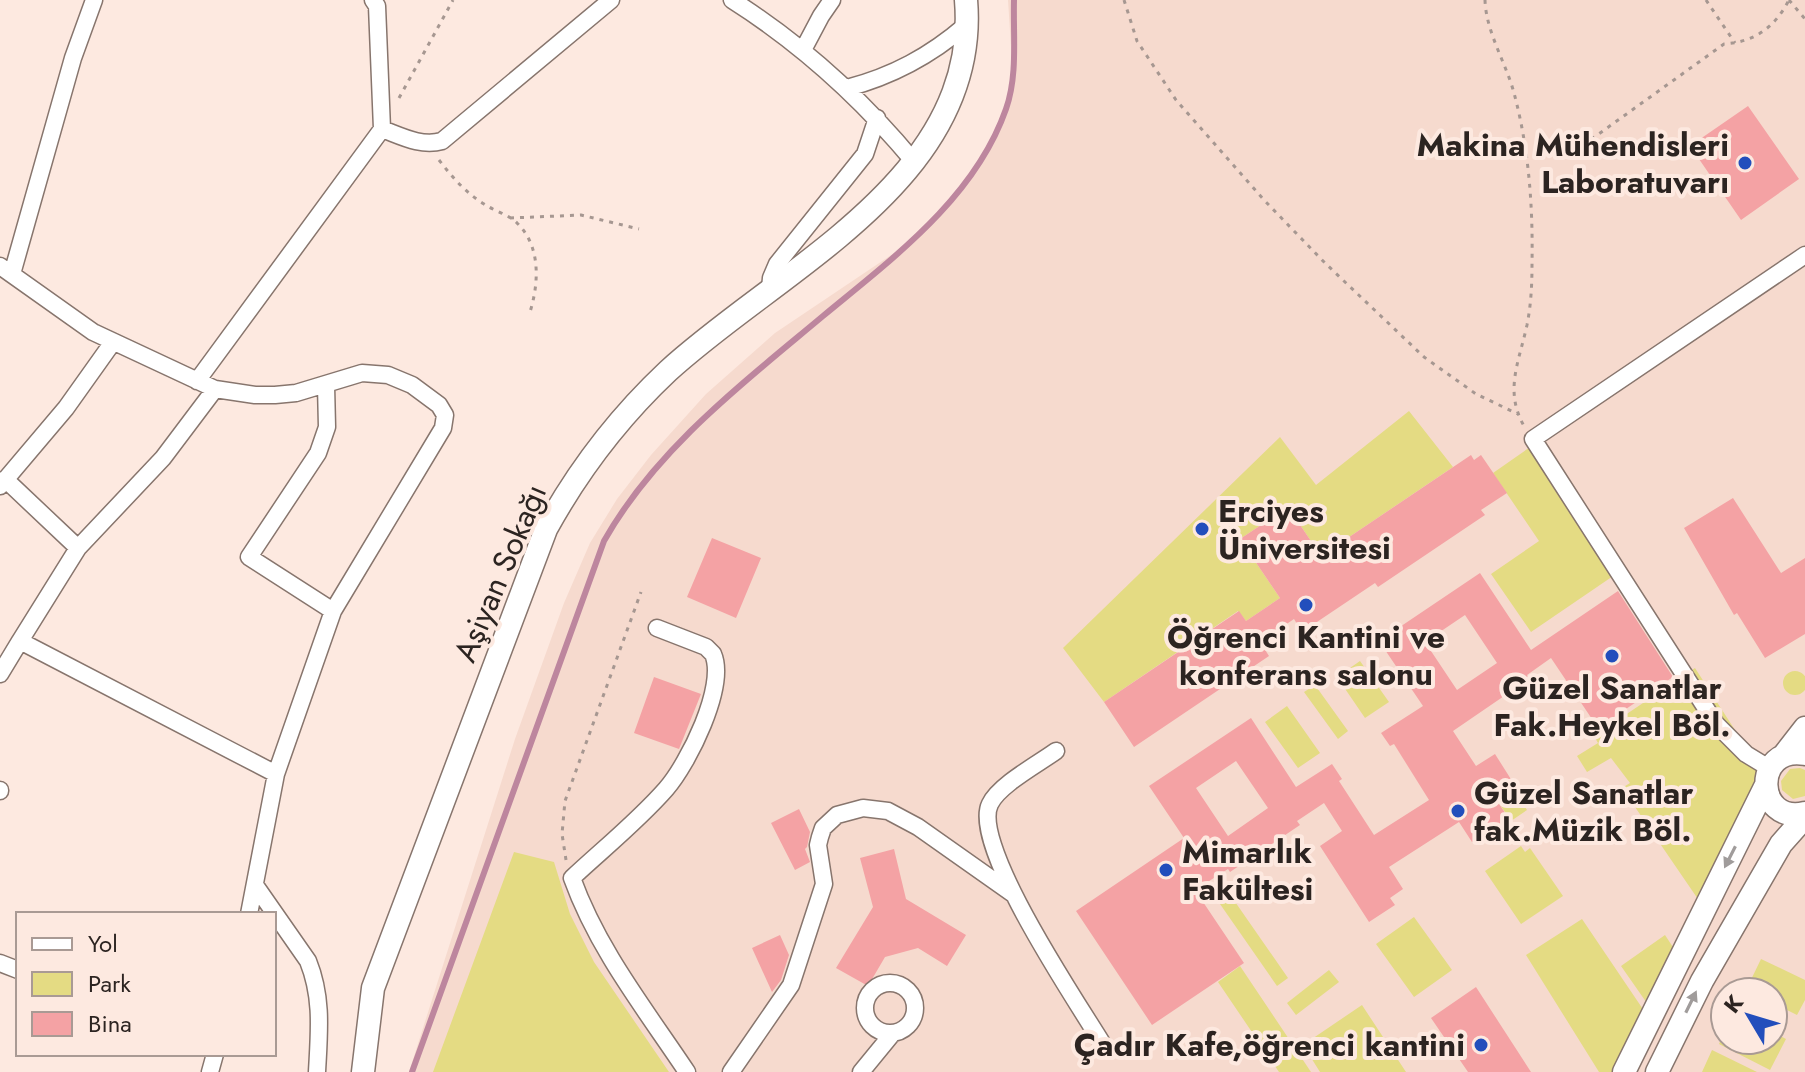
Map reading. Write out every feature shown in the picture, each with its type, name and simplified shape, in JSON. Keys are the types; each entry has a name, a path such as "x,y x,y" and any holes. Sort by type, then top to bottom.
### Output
{"street":[{"path":"94,0 6,270 93,332 215,389 275,395 296,393 362,373 388,375 426,394 443,410 445,422 333,611 276,774 249,912"},
{"path":"197,381 382,129 377,6 373,0"},
{"path":"382,129 428,144 446,137 611,0"},
{"path":"732,0 803,50 847,88 915,163"},
{"path":"803,50 832,0"},
{"name":"Aşiyan Sokağı","path":"363,1072 373,988 546,529 596,450 642,396 858,218 915,163 939,127 955,91 962,65 966,0"},
{"path":"847,88 898,71 945,43 966,25"},
{"path":"770,289 777,264 865,154 877,118"},
{"path":"1781,766 1746,754 1716,724 1533,439 1805,255"},
{"path":"78,548 3,483 66,408 113,342"},
{"path":"326,385 329,413 318,453 249,557 333,611"},
{"path":"0,674 78,548 163,458 215,389"},
{"path":"657,628 706,647 713,654 715,682 707,715 667,788 572,878 607,953 687,1072"},
{"path":"20,641 276,774"},
{"path":"1624,1072 1781,766 1805,728"},
{"path":"1056,751 994,796 987,812 987,829 1013,894 1102,1043"},
{"path":"1781,766 1768,797 1781,810 1805,815"},
{"path":"731,1072 791,985 824,884 818,845 820,837 823,828 837,815 863,808 888,811 918,827 1013,894"},
{"path":"1657,1072 1702,981 1781,844 1805,815"},
{"path":"255,885 274,912"},
{"path":"276,915 313,973 321,1014 317,1072"},
{"path":"861,1072 893,1033"}],"path":[{"path":"382,129 453,0"},
{"path":"1124,0 1137,41 1176,100 1264,200 1424,357 1476,394 1518,414 1513,382 1531,298 1531,199 1528,164 1514,93 1489,24 1485,0"},
{"path":"1706,0 1735,43"},
{"path":"1575,151 1724,44 1765,31 1783,12 1789,0 1805,19"},
{"path":"428,144 449,173 472,196 510,218 524,232 534,254 537,282 530,312"},
{"path":"510,218 581,215 639,229"},
{"path":"572,878 562,834 565,801 641,592"}],"shaded area":[{"name":"Erciyes Üniversitesi","path":"1008,0 1805,0 1805,1072 409,1072 515,739 564,603 590,543 617,499 651,455 706,394 775,333 912,241 967,181 999,132 1013,78"}],"green space":[{"path":"1409,411 1453,467 1321,556 1288,507 1240,539 1280,598 1246,621 1238,611 1104,702 1063,648 1280,437 1316,485"},
{"path":"1533,445 1619,572 1531,632 1491,574 1539,541 1493,473"},
{"path":"1360,661 1389,702 1365,718 1337,677"},
{"path":"1695,668 1773,789 1729,884 1702,905 1622,788 1630,783 1611,758 1587,772 1577,756 1598,743 1594,736"},
{"path":"1790,672 1803,675 1806,688 1800,694 1790,694 1784,688 1784,678"},
{"path":"1315,685 1348,731 1338,739 1304,692"},
{"path":"1287,706 1320,753 1298,768 1265,722"},
{"path":"1790,769 1805,770 1805,796 1793,799 1782,790 1781,781"},
{"path":"1511,785 1527,810 1511,821 1494,796"},
{"path":"1521,846 1525,852 1530,848 1563,896 1521,924 1485,871"},
{"path":"514,852 554,862 570,914 594,962 669,1072 433,1072"},
{"path":"1231,896 1288,978 1277,986 1220,904"},
{"path":"1414,917 1452,970 1414,997 1376,944"},
{"path":"1582,919 1655,1027 1633,1072 1599,1072 1526,955"},
{"path":"1665,935 1686,967 1658,1019 1621,966"},
{"path":"1761,959 1805,980 1805,1000 1797,1015 1789,1011 1789,976 1753,976"},
{"path":"1240,966 1311,1072 1279,1072 1218,982"},
{"path":"1329,970 1339,982 1296,1015 1287,1003"},
{"path":"1362,1005 1406,1072 1320,1072 1303,1045"},
{"path":"1709,1056 1724,1056 1757,1072 1702,1072"},
{"path":"1743,1056 1777,1056 1770,1070"}],"building":[{"name":"Makina Mühendisleri Laboratuvarı","path":"1748,106 1799,179 1741,220 1690,146"},
{"name":"Öğrenci Kantini ve konferans salonu","path":"1471,455 1474,460 1481,455 1507,493 1481,510 1485,515 1378,587 1375,583 1302,632 1294,619 1260,642 1269,656 1134,747 1104,702 1239,611 1246,621 1280,598 1240,539 1288,507 1321,556"},
{"path":"1733,498 1781,573 1805,558 1805,634 1765,658 1737,613 1734,615 1684,528"},
{"path":"712,538 761,558 736,618 687,597"},
{"path":"1480,573 1531,650 1618,591 1673,677 1598,728 1551,658 1527,675 1529,679 1453,731 1476,766 1495,754 1514,784 1494,796 1515,828 1492,843 1486,833 1472,842 1459,822 1389,867 1403,889 1390,898 1395,905 1369,922 1320,846 1342,831 1324,803 1297,821 1300,825 1230,872 1228,869 1195,890 1244,963 1152,1025 1076,911 1184,838 1149,786 1251,718 1296,787 1332,764 1342,779 1339,781 1374,835 1429,800 1394,744 1390,746 1381,733 1423,706 1379,641","holes":["1465,615 1497,663 1457,690 1425,642","1236,761 1268,808 1228,836 1196,788"]},
{"path":"654,677 701,694 679,749 634,733"},
{"path":"799,809 810,832 805,849 810,862 795,870 771,823"},
{"path":"894,849 906,899 966,935 947,966 918,948 885,957 868,986 836,968 873,907 860,858"},
{"path":"780,935 789,955 781,980 772,992 752,948"},
{"name":"Çadır Kafe,öğrenci kantini","path":"1476,987 1531,1072 1468,1072 1431,1018"}],"waterway":[{"path":"412,1072 604,541 649,476 675,447 732,392 903,248 953,198 974,171 992,141 1010,96 1014,69 1014,0"}],"place":[{"name":"Makina Mühendisleri Laboratuvarı","path":"1745,163"},
{"name":"Erciyes Üniversitesi","path":"1202,529"},
{"name":"Öğrenci Kantini ve konferans salonu","path":"1306,605"},
{"name":"Güzel Sanatlar Fak.Heykel Böl.","path":"1612,656"},
{"name":"Güzel Sanatlar fak.Müzik Böl.","path":"1458,811"},
{"name":"Mimarlık Fakültesi","path":"1166,870"},
{"name":"Çadır Kafe,öğrenci kantini","path":"1481,1045"}]}
